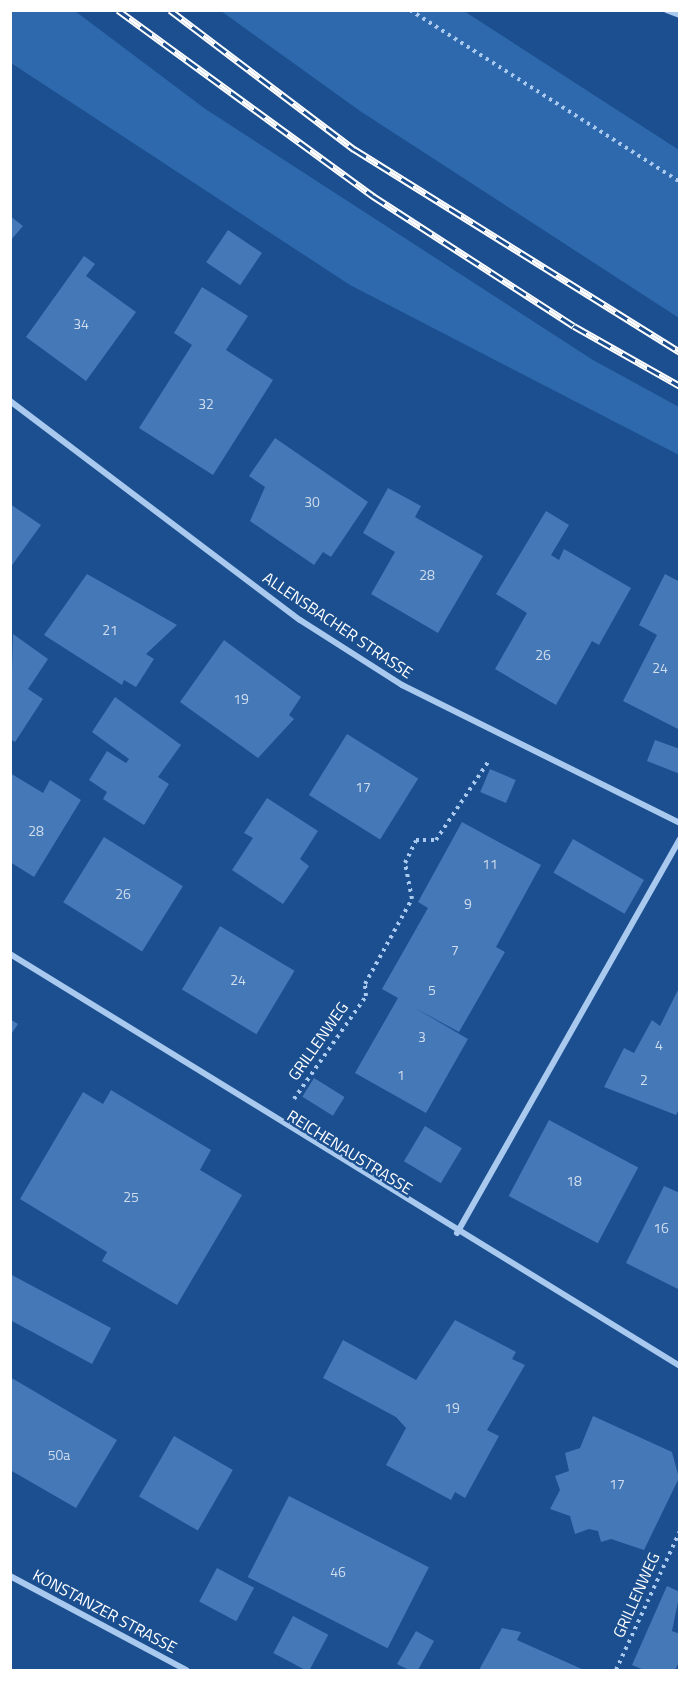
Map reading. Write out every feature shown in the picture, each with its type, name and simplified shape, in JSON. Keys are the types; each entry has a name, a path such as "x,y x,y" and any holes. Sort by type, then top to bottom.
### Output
{"street":[{"name":"ALLENSBACHER STRASSE","path":"10,401 300,620 402,685 503,738 680,823"},
{"path":"457,1233 680,839"},
{"name":"REICHENAUSTRASSE","path":"10,954 278,1123 680,1366"},
{"name":"KONSTANZER STRASSE","path":"10,1576 186,1671"}],"lane":[{"path":"666,10 680,15"}],"path":[{"path":"410,10 680,182"},
{"name":"GRILLENWEG","path":"278,1123 366,996 365,984 412,899 405,863 416,840 436,840 503,738"},
{"name":"GRILLENWEG","path":"616,1671 680,1531"}],"shaded area":[{"path":"10,11 75,11 204,108 593,360 679,407 679,455 350,285 11,63"},
{"path":"221,11 464,11 679,150 679,318 360,111"}],"building":[{"path":"10,216 23,226 10,241"},
{"path":"228,230 262,253 240,285 206,262"},
{"path":"84,256 95,264 86,276 136,312 86,381 26,337"},
{"path":"202,287 248,316 226,350 273,380 213,475 139,428 192,345 174,333"},
{"path":"275,438 368,502 331,557 323,552 314,565 250,521 265,487 249,476"},
{"path":"388,488 421,506 415,517 483,556 438,633 371,594 395,552 363,533"},
{"path":"10,504 41,525 10,568"},
{"path":"546,511 569,525 551,555 559,560 564,549 631,588 599,645 592,641 556,705 495,669 527,613 496,594"},
{"path":"87,574 177,625 146,654 154,659 136,687 124,680 122,685 44,635"},
{"path":"665,574 680,582 680,730 623,701 657,635 639,625"},
{"path":"13,634 48,659 28,689 43,699 15,742 10,739"},
{"path":"224,640 301,697 289,715 294,719 258,758 180,702"},
{"path":"115,697 181,745 158,777 169,784 144,825 103,799 107,792 89,780 107,751 126,763 129,759 92,732"},
{"path":"347,734 418,779 380,840 309,795"},
{"path":"655,740 680,749 680,774 647,761"},
{"path":"490,769 516,780 506,803 480,792"},
{"path":"10,773 43,793 50,780 81,800 34,877 10,862"},
{"path":"267,798 318,831 300,859 309,866 283,904 232,870 253,838 244,833"},
{"path":"462,822 541,865 496,947 505,952 459,1032 415,1008 468,1039 426,1113 355,1073 398,998 382,989 428,908 418,902"},
{"path":"104,837 183,886 142,952 63,902"},
{"path":"573,839 644,880 625,914 554,873"},
{"path":"220,926 295,971 256,1034 182,989"},
{"path":"680,986 680,1107 676,1115 604,1087 624,1048 634,1053 652,1020 660,1026"},
{"path":"10,1019 18,1024 10,1036"},
{"path":"314,1078 345,1097 333,1116 302,1097"},
{"path":"111,1090 211,1150 200,1170 242,1195 177,1305 102,1261 107,1252 20,1199 83,1092 103,1104"},
{"path":"549,1120 638,1167 598,1243 509,1196"},
{"path":"425,1126 462,1148 441,1183 404,1161"},
{"path":"664,1186 680,1193 680,1290 626,1263"},
{"path":"10,1274 111,1328 92,1364 10,1320"},
{"path":"455,1320 516,1352 512,1359 525,1365 487,1430 499,1436 465,1498 455,1492 451,1500 386,1465 406,1428 396,1417 323,1378 343,1340 416,1380"},
{"path":"10,1377 117,1440 76,1508 10,1470"},
{"path":"593,1416 672,1452 679,1478 644,1550 611,1539 601,1542 598,1531 589,1529 575,1534 570,1516 550,1509 560,1490 555,1476 569,1471 565,1453 580,1448"},
{"path":"174,1436 233,1470 198,1531 139,1497"},
{"path":"289,1496 429,1567 388,1648 248,1577"},
{"path":"217,1568 254,1588 236,1621 199,1602"},
{"path":"667,1586 680,1592 672,1631 680,1634 680,1660 675,1670 644,1670 632,1665"},
{"path":"293,1616 328,1635 310,1670 305,1670 273,1653"},
{"path":"502,1628 521,1632 517,1640 584,1670 479,1670"},
{"path":"416,1631 434,1641 418,1670 409,1670 397,1664"}],"railway":[{"path":"118,10 373,196 574,326 680,386"},
{"path":"170,10 354,149 680,352"}]}
